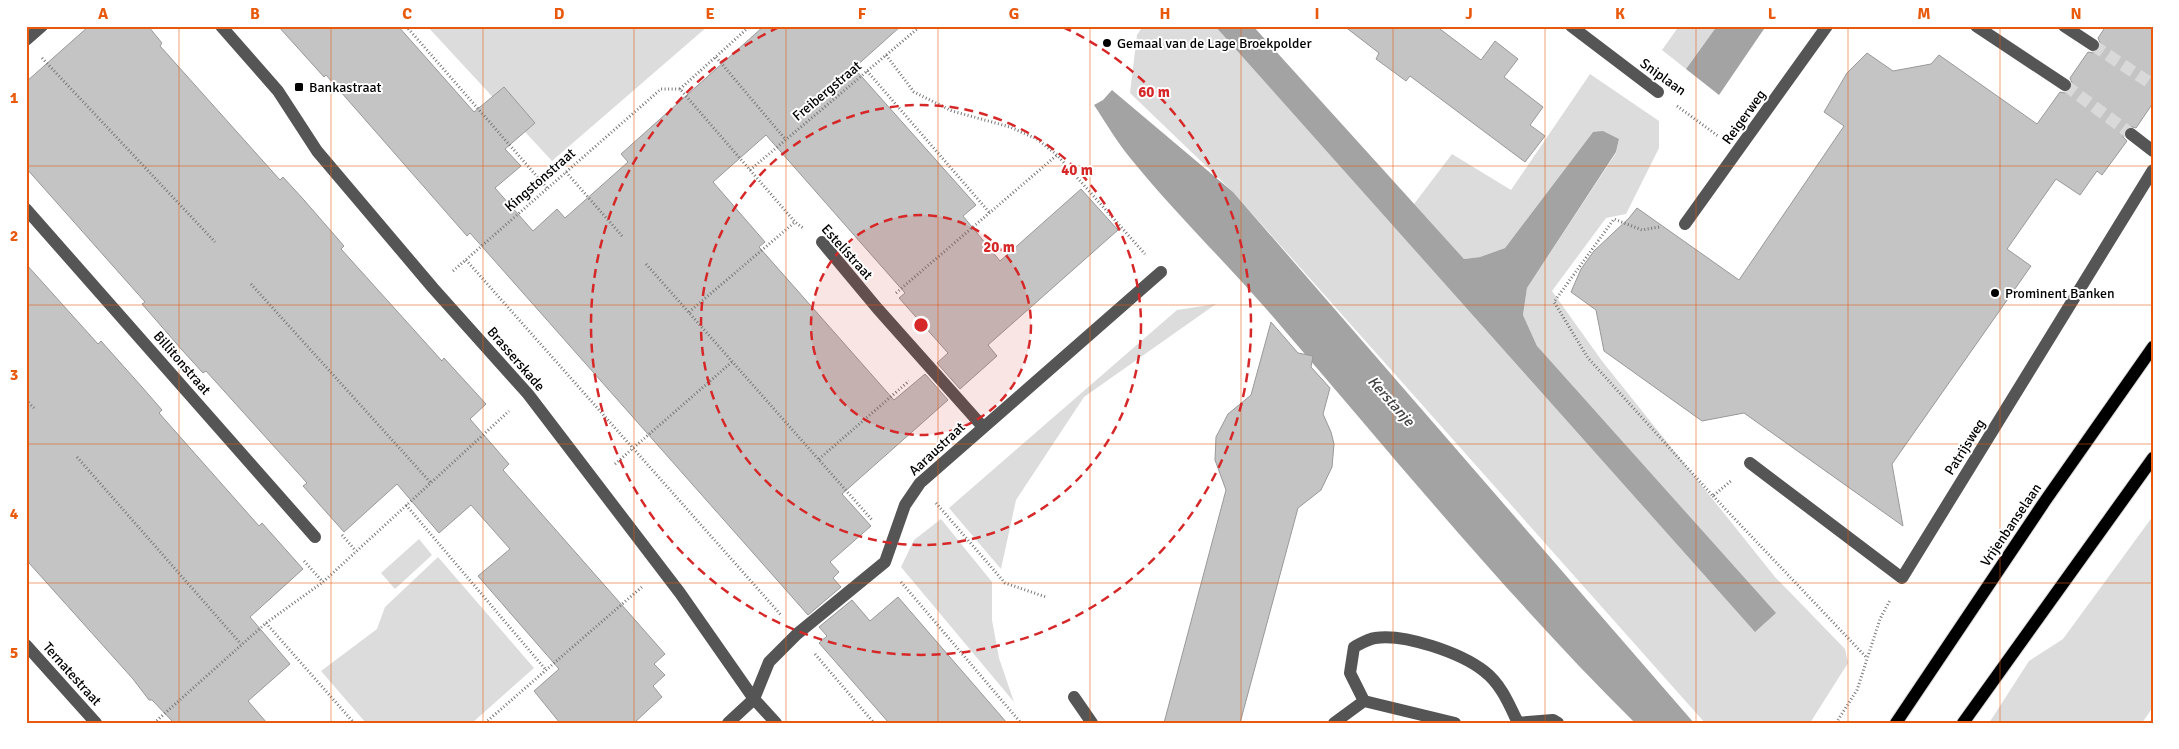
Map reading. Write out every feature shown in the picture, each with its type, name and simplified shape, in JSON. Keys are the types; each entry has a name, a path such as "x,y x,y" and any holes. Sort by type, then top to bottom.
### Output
{"main road":[{"name":"Vrijenbanselaan","path":"1896,723 2045,501 2153,347"},
{"path":"1962,723 2153,458"}],"street":[{"path":"26,40 42,26"},
{"name":"Brasserskade","path":"220,26 278,90 317,151 433,288 528,394 662,569 754,699 776,723"},
{"name":"Sniplaan","path":"1571,26 1658,92"},
{"name":"Reigerweg","path":"1684,224 1827,26"},
{"path":"1976,26 2065,85"},
{"path":"2064,26 2093,45"},
{"path":"2132,134 2153,151"},
{"name":"Patrijsweg","path":"1902,578 2153,170"},
{"name":"Billitonstraat","path":"26,209 315,537"},
{"name":"Estelístraat","path":"822,242 877,308 983,427"},
{"name":"Aaraustraat","path":"885,562 904,505 920,483 1161,272"},
{"path":"1750,463 1902,578"},
{"path":"728,723 754,699 769,662 797,634 885,562"},
{"path":"1364,701 1350,672 1354,647 1374,638 1402,637 1460,657 1485,672 1504,694 1517,723 1553,720 1558,723"},
{"name":"Ternatestraat","path":"26,645 96,723"},
{"path":"1074,696 1092,723"},
{"path":"1334,723 1364,701 1456,723"}],"path":[{"path":"406,26 547,188"},
{"path":"680,89 750,26"},
{"name":"Freibergstraat","path":"750,170 886,55 916,27"},
{"path":"40,55 215,242"},
{"path":"886,55 902,79 914,92 952,111 1010,127 1037,139 1057,155 1161,272"},
{"path":"716,57 786,140"},
{"path":"867,71 990,213"},
{"name":"Kingstonstraat","path":"433,288 661,89 680,89"},
{"name":"Estelístraat","path":"680,89 795,222 822,242"},
{"name":"Sniplaan","path":"1658,92 1738,150"},
{"path":"877,308 1057,155"},
{"path":"566,172 623,237"},
{"path":"1684,224 1642,230 1614,219 1554,302 1588,358 1713,496 1867,658"},
{"path":"689,312 795,222"},
{"path":"466,260 874,723"},
{"path":"646,264 891,542"},
{"path":"250,284 431,483"},
{"path":"595,481 733,361"},
{"path":"819,459 927,365"},
{"path":"154,723 266,623 322,582 528,394"},
{"path":"26,400 34,408"},
{"path":"76,457 241,644"},
{"path":"1713,496 1750,463"},
{"path":"920,483 954,527 1005,583 1046,597"},
{"path":"406,505 546,670"},
{"path":"885,562 1021,723"},
{"path":"485,723 662,569"},
{"path":"1836,723 1857,690 1880,620 1902,578"},
{"path":"266,623 354,723"}],"shaded area":[{"path":"427,26 708,26 552,161"},
{"path":"1143,26 1215,26 1755,632 1537,346 1523,315 1527,288 1616,153 1619,139 1593,132 1505,248 1480,257 1464,259 1414,204 1452,154 1511,190 1590,74 1659,121 1659,148 1626,214 1606,218 1552,291 1602,361 1775,577 1845,649 1848,663 1810,723 1705,723 1233,192 1130,93 1137,35"},
{"path":"1679,26 1717,26 1686,69 1662,50"},
{"path":"1216,304 1084,397 1016,500 1001,569 949,508 1177,310"},
{"path":"2153,516 2153,707 2142,723 1989,723 2029,661 2063,639"},
{"path":"941,519 992,582 992,620 999,658 1014,702 901,567 914,540"},
{"path":"419,539 432,555 395,589 381,573"},
{"path":"438,557 534,668 472,723 366,723 321,671 377,629 385,607"}],"water":[{"path":"1215,26 1253,26 1464,259 1480,257 1505,248 1593,132 1603,131 1619,139 1616,152 1527,288 1523,315 1537,346 1776,613 1755,632"},
{"path":"1717,26 1766,26 1719,95 1686,69"},
{"name":"Kerstanje","path":"1112,90 1233,192 1694,723 1635,723 1588,676 1498,578 1262,304 1131,159 1094,105 1103,100"}],"building":[{"path":"89,26 148,26 162,43 160,46 280,180 283,177 344,246 341,249 442,361 444,358 486,404 470,419 509,464 503,470 665,654 654,664 665,675 653,686 662,697 634,723 560,723 534,691 559,669 478,576 510,549 471,505 439,533 397,484 344,532 303,486 307,483 206,371 203,373 182,350 142,304 145,302 26,168 26,82"},
{"path":"278,26 398,26 474,112 504,87 535,123 505,149 521,166 495,188 533,231 557,209 565,218 628,162 621,154 764,26 901,26 854,68 976,205 963,216 1000,261 1081,189 1118,230 988,345 997,356 960,389 937,363 948,353 899,298 905,293 766,135 713,182 765,242 759,247 894,400 925,374 948,400 842,494 871,526 830,562 839,572 833,578 841,587 808,615 470,233 467,236 326,75 324,77"},
{"path":"1344,26 1436,26 1481,60 1495,41 1518,59 1504,77 1543,107 1530,125 1545,136 1525,162 1410,76 1406,81 1376,59 1379,53"},
{"path":"2106,26 2153,26 2153,103 2136,128 2128,126 2124,129 2123,137 2127,141 2102,175 2097,171 2080,195 2056,179 2007,249 2031,266 1892,464 1903,526 1744,413 1702,421 1604,351 1596,310 1571,292 1581,269 1594,251 1637,208 1739,280 1844,126 1824,112 1847,73 1867,53 1893,71 1931,64 1939,55 2037,124 2060,92 2065,93 2071,90 2073,85 2070,78 2088,52 2093,53 2099,50 2101,45 2098,38"},
{"path":"26,264 98,344 101,341 162,410 159,413 259,526 262,523 303,569 250,617 290,664 248,701 267,723 174,723 152,700 149,700 133,679 29,563 26,541"},
{"path":"1271,322 1298,353 1313,356 1311,367 1330,388 1323,414 1334,444 1332,467 1321,490 1298,508 1240,723 1164,723 1226,490 1215,460 1216,437 1228,414 1251,395"},
{"path":"898,597 1007,723 889,723 819,643 827,636 819,627 852,600 870,621"}],"tunnel":[{"path":"2093,45 2153,85"},
{"path":"2065,85 2131,134"}],"place":[{"name":"Gemaal van de Lage Broekpolder","path":"1107,43"},
{"name":"Bankastraat","path":"299,87"},
{"name":"Prominent Banken","path":"1995,293"}]}
